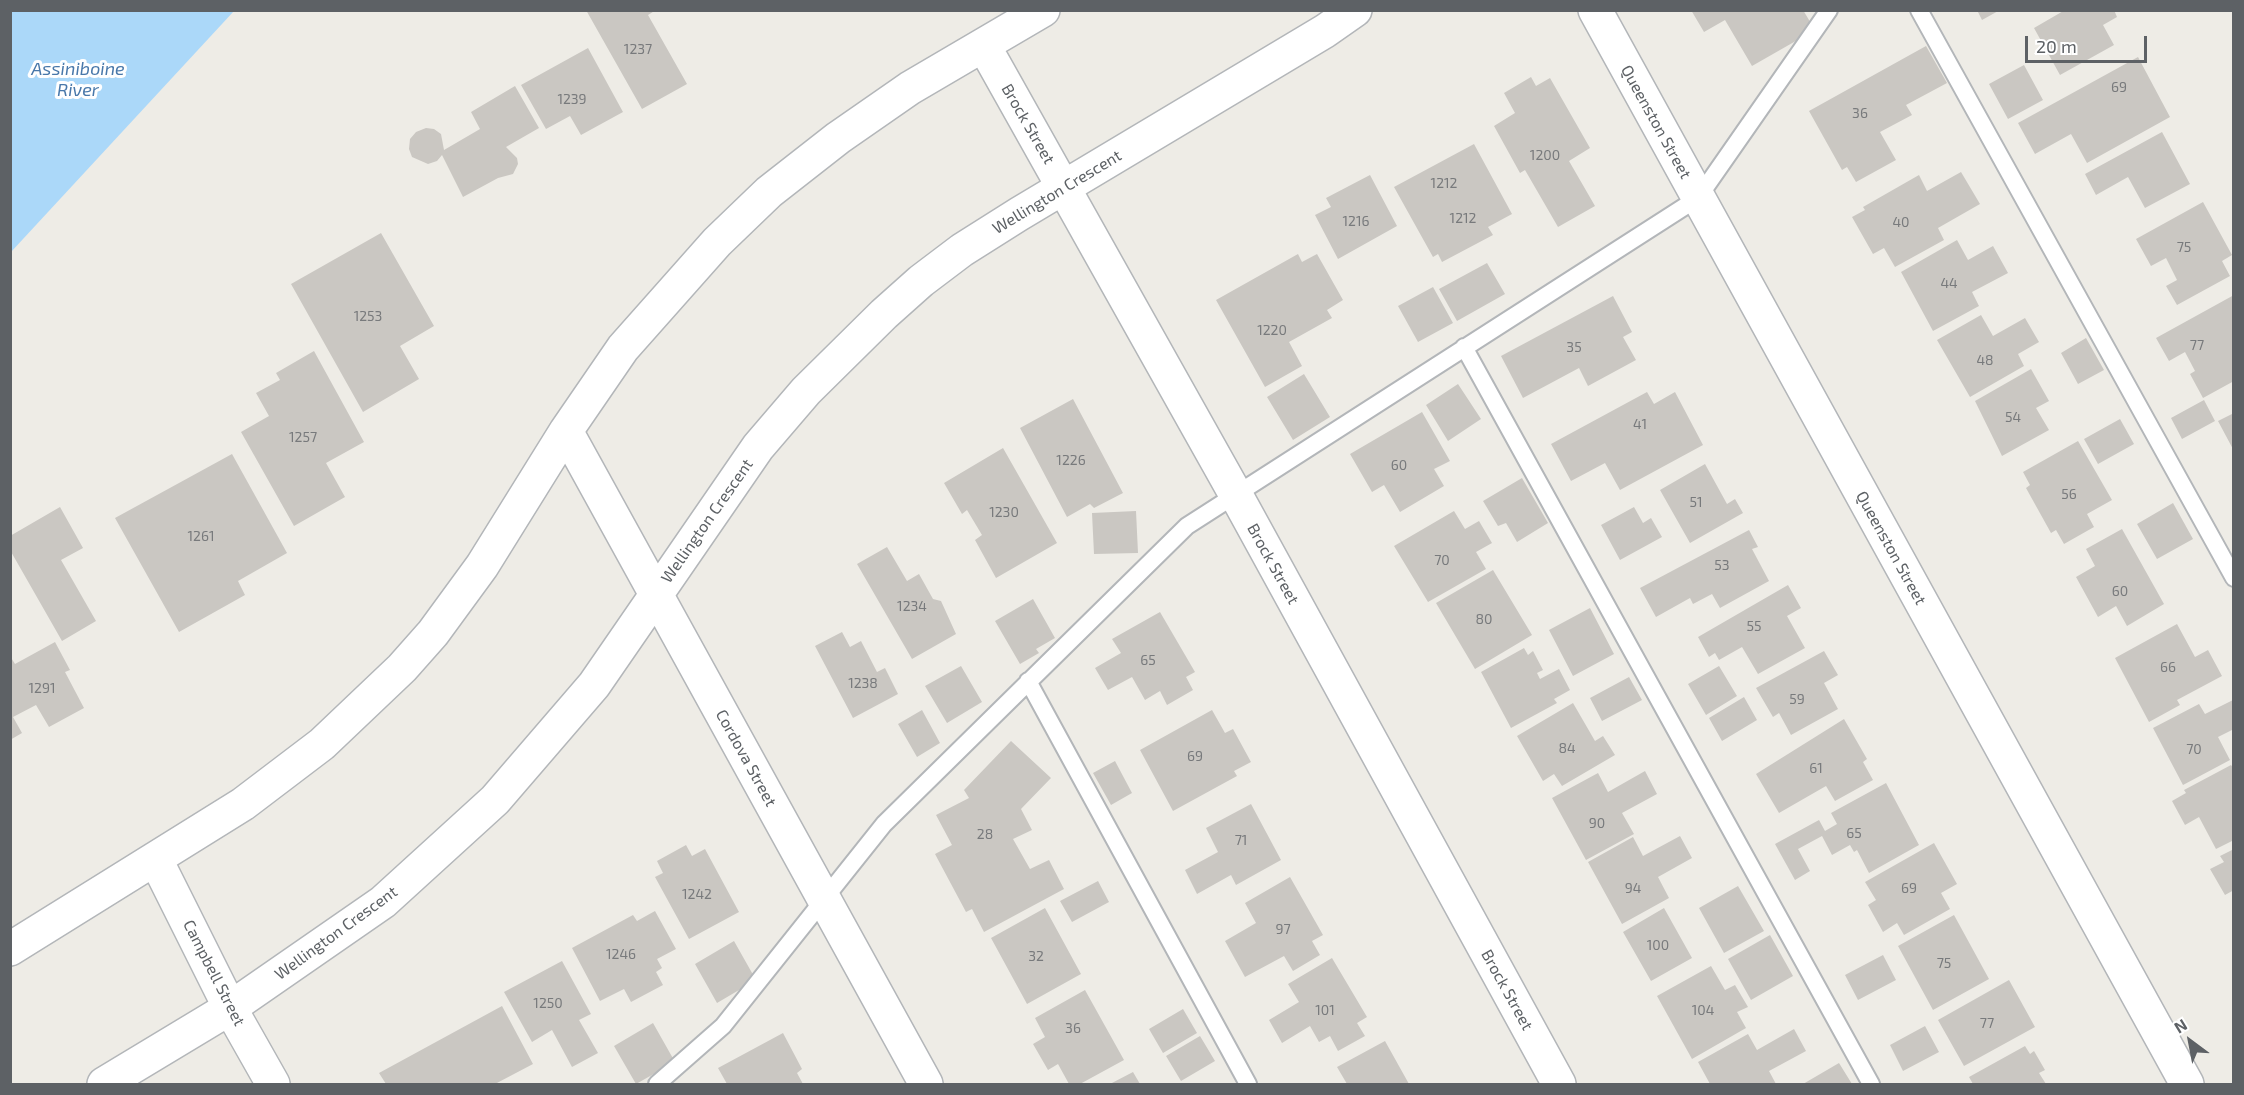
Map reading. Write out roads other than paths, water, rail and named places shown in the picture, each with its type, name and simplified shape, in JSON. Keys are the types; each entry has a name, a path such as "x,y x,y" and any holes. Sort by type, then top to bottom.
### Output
{"street":[{"path":"10,949 243,804 322,744 402,668 464,592 566,431 623,348 717,242 769,192 876,111 1043,10"},
{"name":"Wellington Crescent","path":"104,1084 230,1008 383,902 495,800 594,685 758,447 829,368 921,281 962,250 1064,186 1325,31 1355,10"},
{"name":"Queenston Street","path":"1595,10 2187,1084"},
{"name":"Brock Street","path":"984,46 1236,495 1558,1084"},
{"name":"Cordova Street","path":"566,431 926,1084"},
{"name":"Campbell Street","path":"156,860 230,1008 273,1084"}],"lane":[{"path":"657,1084 723,1026 823,897 884,824 1187,526 1698,198 1829,10"},
{"path":"1919,10 2234,578"},
{"path":"1464,347 1871,1084"},
{"path":"1028,681 1248,1084"}],"water":[{"name":"Assiniboine River","path":"10,11 234,11 11,252"}]}
